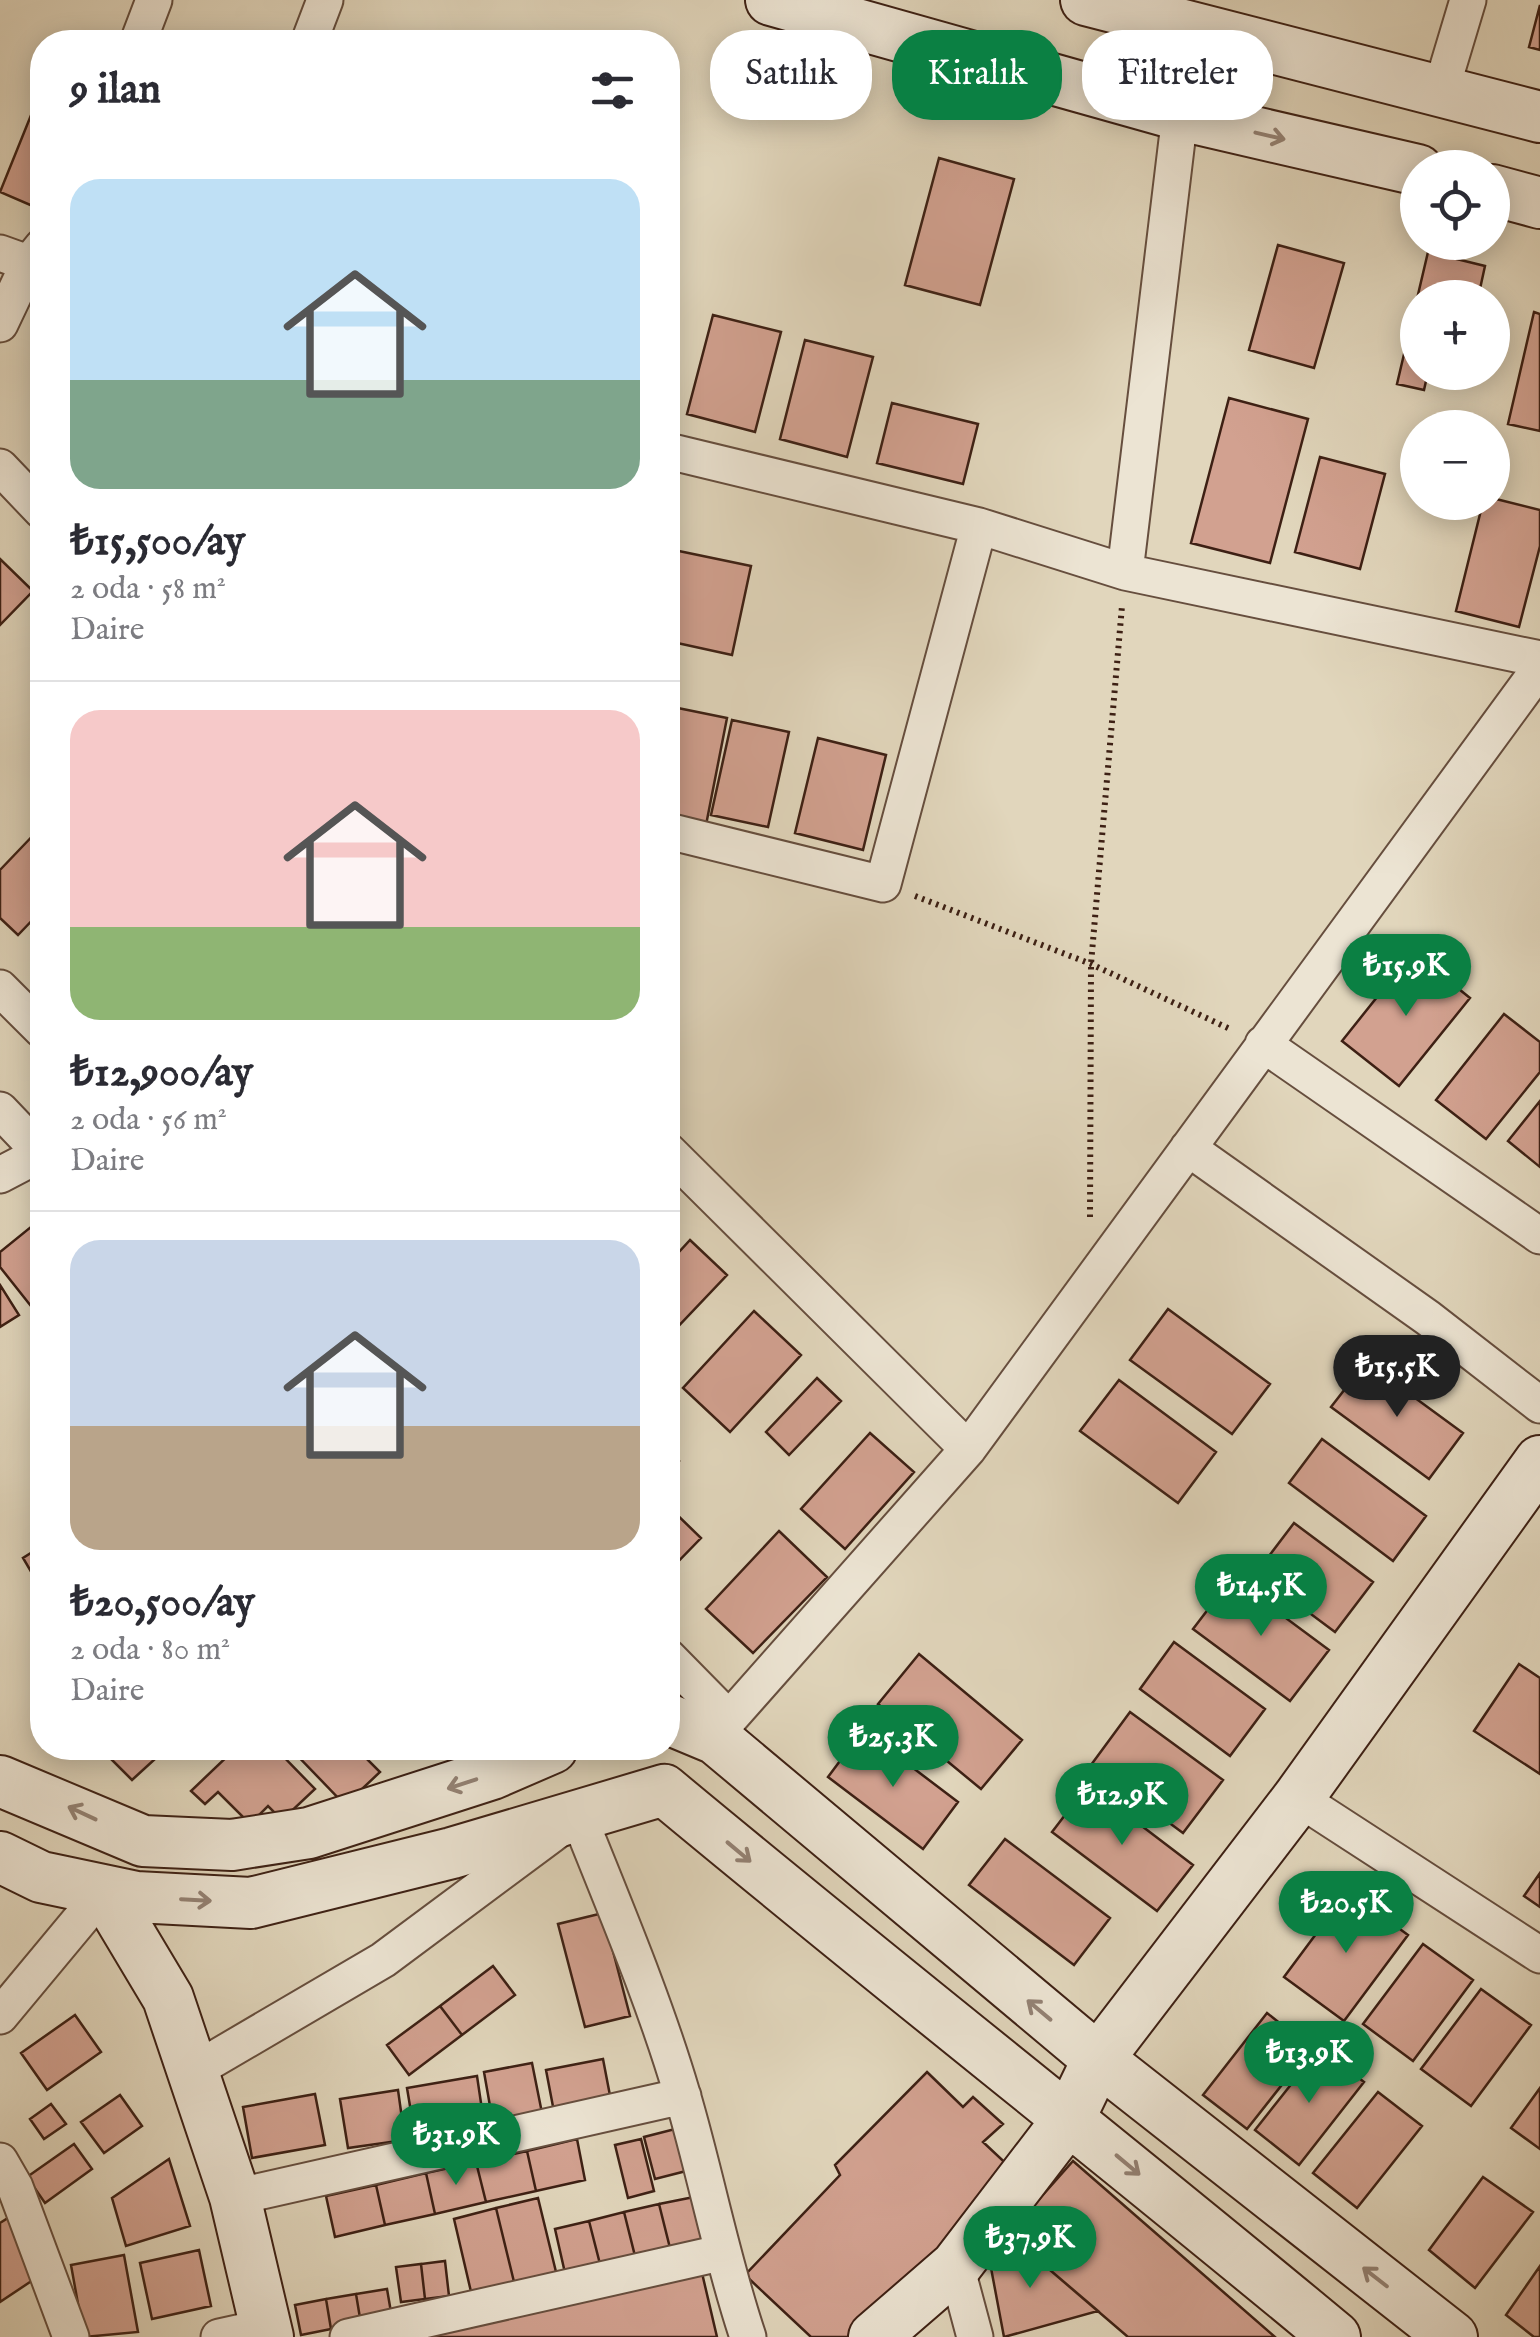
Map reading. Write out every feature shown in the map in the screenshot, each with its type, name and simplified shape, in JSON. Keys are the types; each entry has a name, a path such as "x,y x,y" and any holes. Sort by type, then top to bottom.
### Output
{"street":[{"path":"143,30 154,0"},
{"path":"313,30 325,0"},
{"path":"770,0 1082,88"},
{"path":"1086,0 1148,8 1540,117"},
{"path":"1441,90 1468,0"},
{"path":"1125,572 1179,120"},
{"path":"1202,120 1400,166"},
{"path":"1510,194 1540,202"},
{"path":"0,324 28,258"},
{"path":"680,454 979,526 1125,572 1540,659"},
{"path":"0,467 30,498"},
{"path":"680,834 883,884 979,526"},
{"path":"722,1729 968,1449 1540,668"},
{"path":"0,988 30,1018"},
{"path":"1263,1044 1540,1236"},
{"path":"0,1110 30,1141"},
{"path":"1188,1148 1428,1318 1540,1406"},
{"path":"0,1176 30,1160"},
{"path":"680,1163 968,1449"},
{"path":"874,2337 956,2266 1070,2117 1098,2059 1298,1798 1540,1462"},
{"path":"680,1673 722,1729 1098,2059 1452,2337"},
{"path":"680,1721 722,1729"},
{"path":"0,1781 142,1841 232,1845 309,1833 524,1760"},
{"path":"0,1857 41,1878 136,1897 251,1903 452,1853 664,1790 943,2022 1070,2117 1334,2337"},
{"path":"1298,1798 1540,1955"},
{"path":"192,2072 383,1960 578,1816"},
{"path":"578,1816 653,2004 683,2096 720,2253 748,2337"},
{"path":"0,2016 104,1891"},
{"path":"104,1891 168,1998 235,2197 250,2334"},
{"path":"235,2197 683,2096"},
{"path":"0,2160 15,2187 71,2337"},
{"path":"348,2337 720,2253"},
{"path":"956,2266 975,2337"}],"path":[{"path":"1090,1278 1091,964 1125,572"},
{"path":"883,884 1091,964 1263,1044"}],"building":[{"path":"1540,5 1540,50 1529,47"},
{"path":"30,118 30,205 0,192"},
{"path":"939,158 1014,179 980,305 905,285"},
{"path":"1278,245 1344,263 1314,368 1249,350"},
{"path":"1426,260 1461,260 1485,266 1482,280 1421,280"},
{"path":"1534,312 1540,314 1540,431 1510,424"},
{"path":"713,315 781,332 755,432 687,414"},
{"path":"805,340 873,357 847,457 780,439"},
{"path":"1229,398 1308,419 1270,563 1191,543"},
{"path":"892,403 978,424 963,484 877,463"},
{"path":"1320,457 1385,474 1360,569 1295,552"},
{"path":"1510,502 1540,510 1540,546 1519,627 1456,611 1479,520 1510,520"},
{"path":"680,551 751,566 732,655 680,644"},
{"path":"0,559 30,588 30,594 0,625"},
{"path":"680,708 727,718 706,825 680,820"},
{"path":"732,720 789,732 768,827 711,815"},
{"path":"818,738 886,755 863,850 795,833"},
{"path":"30,839 30,922 18,935 0,918 0,870"},
{"path":"1413,952 1470,998 1399,1086 1342,1041"},
{"path":"1504,1014 1540,1042 1540,1072 1486,1139 1436,1100"},
{"path":"1540,1101 1540,1167 1508,1141"},
{"path":"30,1228 30,1305 0,1267 0,1252"},
{"path":"690,1240 727,1275 680,1324 680,1251"},
{"path":"0,1285 19,1315 0,1327"},
{"path":"1168,1309 1270,1384 1232,1434 1130,1360"},
{"path":"754,1311 801,1355 730,1432 683,1388"},
{"path":"1366,1362 1463,1433 1429,1479 1331,1407"},
{"path":"817,1378 841,1401 789,1455 766,1432"},
{"path":"1119,1380 1216,1452 1178,1503 1080,1431"},
{"path":"870,1433 914,1472 845,1549 801,1509"},
{"path":"1322,1439 1426,1516 1393,1561 1289,1483"},
{"path":"680,1518 701,1538 680,1560"},
{"path":"1294,1523 1373,1582 1335,1632 1256,1573"},
{"path":"779,1531 827,1577 753,1653 706,1609"},
{"path":"1232,1578 1329,1650 1290,1701 1193,1629"},
{"path":"1174,1642 1265,1709 1230,1756 1140,1689"},
{"path":"919,1654 1022,1740 981,1789 878,1704"},
{"path":"1519,1664 1540,1678 1540,1774 1474,1731"},
{"path":"1130,1712 1223,1780 1183,1833 1091,1765"},
{"path":"863,1730 958,1802 923,1849 828,1777"},
{"path":"112,1760 154,1760 132,1780"},
{"path":"223,1760 287,1760 315,1789 282,1820 268,1806 250,1824 218,1792 205,1804 191,1791"},
{"path":"302,1760 368,1760 380,1772 345,1805"},
{"path":"1088,1785 1193,1865 1157,1911 1052,1832"},
{"path":"1005,1839 1110,1918 1074,1965 969,1885"},
{"path":"1540,1873 1540,1907 1524,1896"},
{"path":"1348,1891 1408,1935 1344,2021 1284,1977"},
{"path":"603,1913 630,2016 585,2027 558,1924"},
{"path":"1423,1944 1473,1980 1413,2061 1363,2024"},
{"path":"493,1966 515,1995 462,2035 440,2006"},
{"path":"1481,1989 1531,2025 1471,2106 1421,2069"},
{"path":"440,2006 462,2035 409,2075 387,2045"},
{"path":"1267,2013 1311,2048 1247,2129 1203,2095"},
{"path":"75,2015 101,2052 47,2090 21,2053"},
{"path":"1320,2048 1364,2082 1299,2165 1255,2130"},
{"path":"603,2059 612,2106 555,2117 546,2070"},
{"path":"532,2063 542,2113 493,2123 484,2072"},
{"path":"927,2072 963,2107 973,2097 1003,2124 983,2142 1014,2171 856,2337 811,2337 745,2275 840,2175 835,2165"},
{"path":"477,2076 485,2130 416,2142 407,2088"},
{"path":"1540,2088 1540,2149 1511,2128"},
{"path":"398,2090 405,2140 348,2148 340,2099"},
{"path":"1378,2092 1422,2126 1357,2208 1313,2173"},
{"path":"315,2094 325,2145 252,2158 243,2107"},
{"path":"120,2095 142,2126 104,2153 81,2122"},
{"path":"51,2104 66,2124 44,2139 30,2119"},
{"path":"679,2128 690,2170 655,2179 644,2137"},
{"path":"577,2139 585,2180 536,2191 527,2151"},
{"path":"641,2139 654,2191 628,2198 615,2145"},
{"path":"74,2144 92,2169 45,2203 27,2177"},
{"path":"527,2151 536,2191 486,2202 476,2162"},
{"path":"169,2159 190,2226 126,2246 112,2198"},
{"path":"1073,2161 1275,2337 1128,2337 1008,2234"},
{"path":"476,2162 486,2202 435,2214 426,2173"},
{"path":"426,2173 435,2214 385,2225 376,2185"},
{"path":"1483,2177 1533,2212 1475,2288 1429,2250"},
{"path":"376,2185 385,2225 335,2237 326,2196"},
{"path":"694,2197 705,2240 670,2248 659,2204"},
{"path":"538,2198 557,2276 515,2286 496,2208"},
{"path":"659,2204 670,2248 635,2256 624,2212"},
{"path":"496,2208 515,2286 472,2296 454,2219"},
{"path":"624,2212 635,2256 600,2264 589,2221"},
{"path":"8,2218 45,2272 0,2302 0,2223"},
{"path":"589,2221 600,2264 565,2273 555,2229"},
{"path":"1008,2234 1098,2311 1004,2337 988,2252"},
{"path":"199,2250 211,2306 152,2319 140,2263"},
{"path":"124,2255 138,2332 84,2337 71,2265"},
{"path":"445,2261 449,2296 425,2299 421,2264"},
{"path":"421,2264 425,2299 401,2302 396,2267"},
{"path":"1540,2266 1540,2337 1534,2337 1506,2315"},
{"path":"702,2273 717,2337 421,2337"},
{"path":"387,2289 392,2318 361,2324 356,2294"},
{"path":"356,2294 361,2324 331,2329 326,2299"},
{"path":"326,2299 331,2329 301,2335 295,2305"}]}
